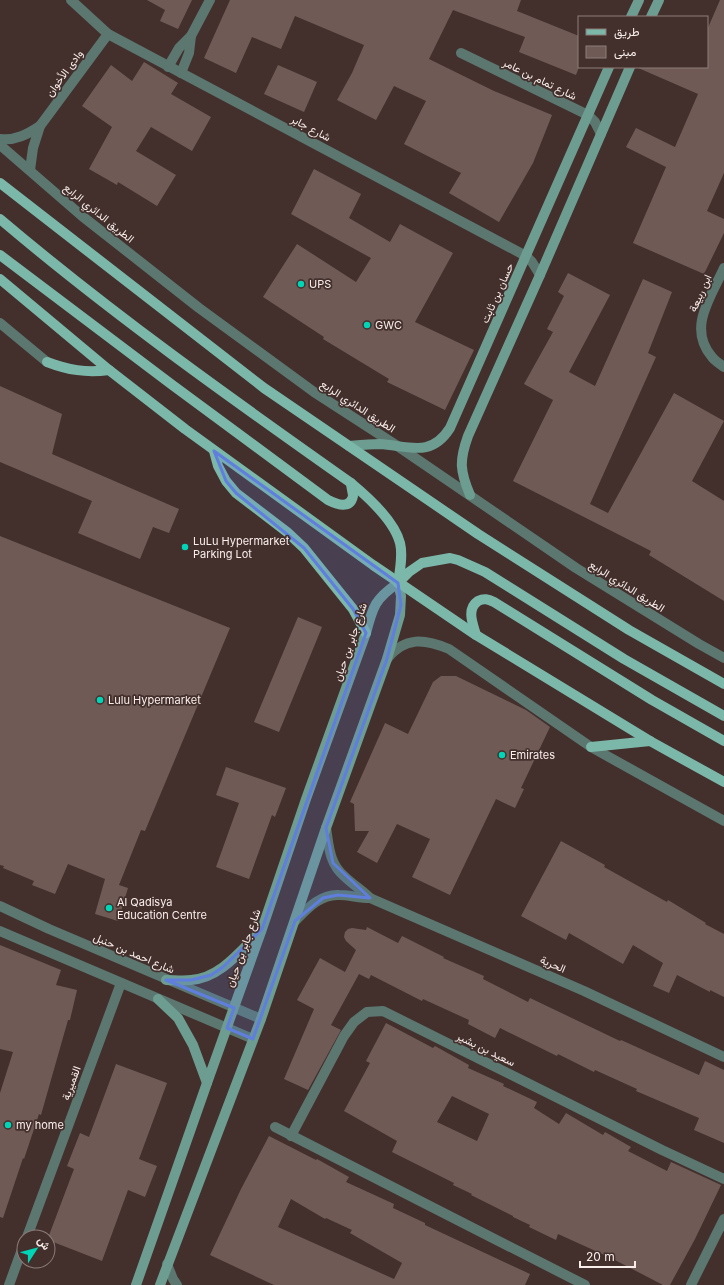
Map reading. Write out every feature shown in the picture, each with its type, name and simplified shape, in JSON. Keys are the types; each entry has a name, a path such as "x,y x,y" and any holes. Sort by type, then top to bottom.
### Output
{"main road":[{"path":"0,183 264,388 485,538 629,630 724,684"},
{"path":"0,219 140,331 207,381 351,483 378,508 392,526 399,542 401,555 398,583"},
{"path":"0,254 171,384 328,500 337,505 345,505 353,496 351,483"},
{"path":"0,279 109,370 214,451 398,583 476,635 650,741 724,782"},
{"path":"47,362 71,370 84,372 109,370"},
{"path":"214,451 218,466 226,481 236,493 287,532 304,548 353,609 366,632"},
{"path":"398,583 409,572 422,564 450,558 458,560 485,572 624,659 724,716"},
{"path":"476,635 471,616 472,610 475,604 481,600 488,599 652,700 724,741"},
{"path":"591,747 650,741"}],"street":[{"path":"168,67 179,48 191,36 210,0"},
{"path":"631,16 639,0"},
{"path":"651,16 659,0"},
{"name":"شارع جابر","path":"74,1 108,34 526,256 532,262 540,275"},
{"name":"وادى الأخوان","path":"30,170 33,148 40,126 108,34"},
{"path":"181,73 187,58 191,36"},
{"name":"شارع تمام بن عامر","path":"460,54 588,115 595,122 601,134"},
{"name":"حسان بن ثابت","path":"349,446 382,444 417,449 436,443 444,437 609,68"},
{"path":"470,495 463,478 462,465 463,450 468,436 540,275 630,68"},
{"name":"وادى الأخوان","path":"0,139 17,138 40,126"},
{"name":"الطريق الدائري الرابع","path":"0,145 82,216 199,308 314,392 399,447 576,568 724,658"},
{"name":"ابن ربيعة","path":"724,268 701,317 700,331 703,344 712,357 724,367"},
{"path":"0,323 47,362"},
{"path":"160,1285 261,1019 326,828 388,659 401,610 401,596 398,583"},
{"name":"شارع جابر بن حيان","path":"136,1285 262,929 306,798 366,632 372,611 377,600 387,590 398,583"},
{"path":"388,659 394,651 404,644 420,641 433,643 449,649 591,747 724,821"},
{"name":"الحرية","path":"326,828 330,854 338,871 370,898 584,991 724,1057"},
{"name":"الحرية","path":"295,921 311,905 323,898 338,895 370,898"},
{"name":"شارع احمد بن حنبل","path":"0,906 166,980 261,1019"},
{"path":"166,980 191,980 210,975 223,967 262,929"},
{"path":"2,932 253,1039"},
{"name":"القميرية","path":"30,1229 121,983"},
{"path":"158,999 178,1018 194,1045 207,1083"},
{"name":"سعيد بن بشير","path":"291,1136 344,1036 354,1022 367,1012 383,1011 662,1150 724,1179"},
{"path":"275,1127 585,1285"},
{"path":"691,1285 724,1219"},
{"path":"167,1264 177,1285"},
{"path":"9,1285 16,1266"}],"highlighted area":[{"path":"214,451 398,583 401,605 387,659 326,828 333,863 370,898 338,895 323,898 295,921 253,1039 227,1028 234,1008 166,980 191,980 211,975 223,967 262,929 366,633 353,609 304,548 236,493 226,481"}],"building":[{"path":"147,0 192,0 178,29 160,21 165,10"},
{"path":"230,0 521,0 517,11 578,36 579,68 576,75 519,52 525,37 453,10 429,59 494,91 552,115 533,163 499,222 449,193 461,173 404,144 426,101 394,86 376,120 337,100 352,73 364,45 295,16 281,49 252,37 236,73 204,58"},
{"path":"720,0 724,0 724,173 707,211 724,219 724,233 704,274 633,243 666,167 626,147 636,128 675,147 698,94 638,68 708,68 708,28"},
{"path":"144,62 178,83 171,94 211,117 192,151 151,127 136,151 176,175 157,206 118,182 117,185 89,169 112,127 82,106 111,65 132,81"},
{"path":"278,65 317,82 304,112 264,94"},
{"path":"314,169 361,194 349,218 390,242 400,224 453,253 415,322 474,350 445,410 387,382 389,379 323,339 324,337 263,297 297,244 356,282 371,258 291,214"},
{"path":"568,273 610,295 569,372 595,386 643,279 672,292 648,353 656,357 590,504 608,513 674,393 724,421 692,481 724,501 724,601 649,555 651,551 513,481 553,400 524,384 553,332 547,329 564,296 558,292"},
{"path":"0,386 62,414 52,454 179,509 169,533 153,527 140,559 78,533 92,501 0,462"},
{"name":"Lulu Hypermarket","path":"0,536 230,628 145,831 141,830 119,885 128,888 118,921 95,914 105,879 68,864 55,894 32,885 34,881 3,868 4,866 0,865"},
{"path":"298,617 322,627 279,732 254,722"},
{"path":"441,676 456,676 526,710 550,727 521,788 524,789 515,808 496,799 450,895 412,877 430,839 397,824 377,863 357,852 369,831 355,831 354,804 350,802 385,723 408,734 433,682"},
{"path":"226,767 286,788 275,817 272,815 249,879 216,867 239,803 216,795"},
{"path":"561,841 667,902 668,900 706,923 705,924 724,934 724,997 710,990 710,992 677,975 669,993 653,986 663,963 633,945 623,964 569,933 566,940 521,916"},
{"path":"367,927 398,943 402,936 444,957 443,958 484,976 483,979 528,1002 530,998 620,1041 621,1040 699,1075 705,1061 724,1070 724,1143 694,1130 699,1118 636,1091 637,1089 595,1070 594,1072 558,1054 557,1056 500,1028 495,1038 468,1024 469,1020 423,999 422,1001 371,975 369,979 359,974 331,1025 341,1030 308,1090 284,1079 314,1009 297,1000 320,958 345,972 356,950 346,941 344,937 345,932 352,928 366,930"},
{"path":"0,945 61,970 56,985 77,990 70,1020 68,1020 41,1115 39,1114 3,1218 0,1217 0,1093 13,1052 0,1049"},
{"path":"386,1023 433,1048 435,1046 469,1065 468,1068 504,1084 503,1086 537,1102 534,1108 559,1124 566,1113 603,1135 605,1132 631,1147 628,1151 667,1171 671,1162 721,1185 695,1239 670,1285 663,1285 611,1258 558,1234 556,1240 529,1227 530,1225 453,1185 454,1183 392,1152 397,1141 344,1111 370,1063 366,1061","holes":["452,1096 489,1114 477,1141 437,1122"]},
{"path":"116,1064 167,1083 139,1159 157,1166 145,1197 128,1190 102,1261 56,1243 56,1229 51,1229 74,1169 67,1166 80,1133 89,1137"},
{"path":"269,1136 316,1160 317,1159 349,1177 346,1182 394,1204 393,1208 425,1223 425,1225 530,1274 525,1285 274,1285 210,1255 241,1189","holes":["291,1199 325,1219 326,1218 352,1230 350,1233 402,1263 394,1279 278,1227"]}],"place":[{"name":"UPS","path":"301,284"},
{"name":"GWC","path":"367,325"},
{"name":"LuLu Hypermarket Parking Lot","path":"185,547"},
{"name":"Lulu Hypermarket","path":"100,700"},
{"name":"Emirates","path":"502,755"},
{"name":"Al Qadisya Education Centre","path":"109,908"},
{"name":"my home","path":"8,1125"}]}
